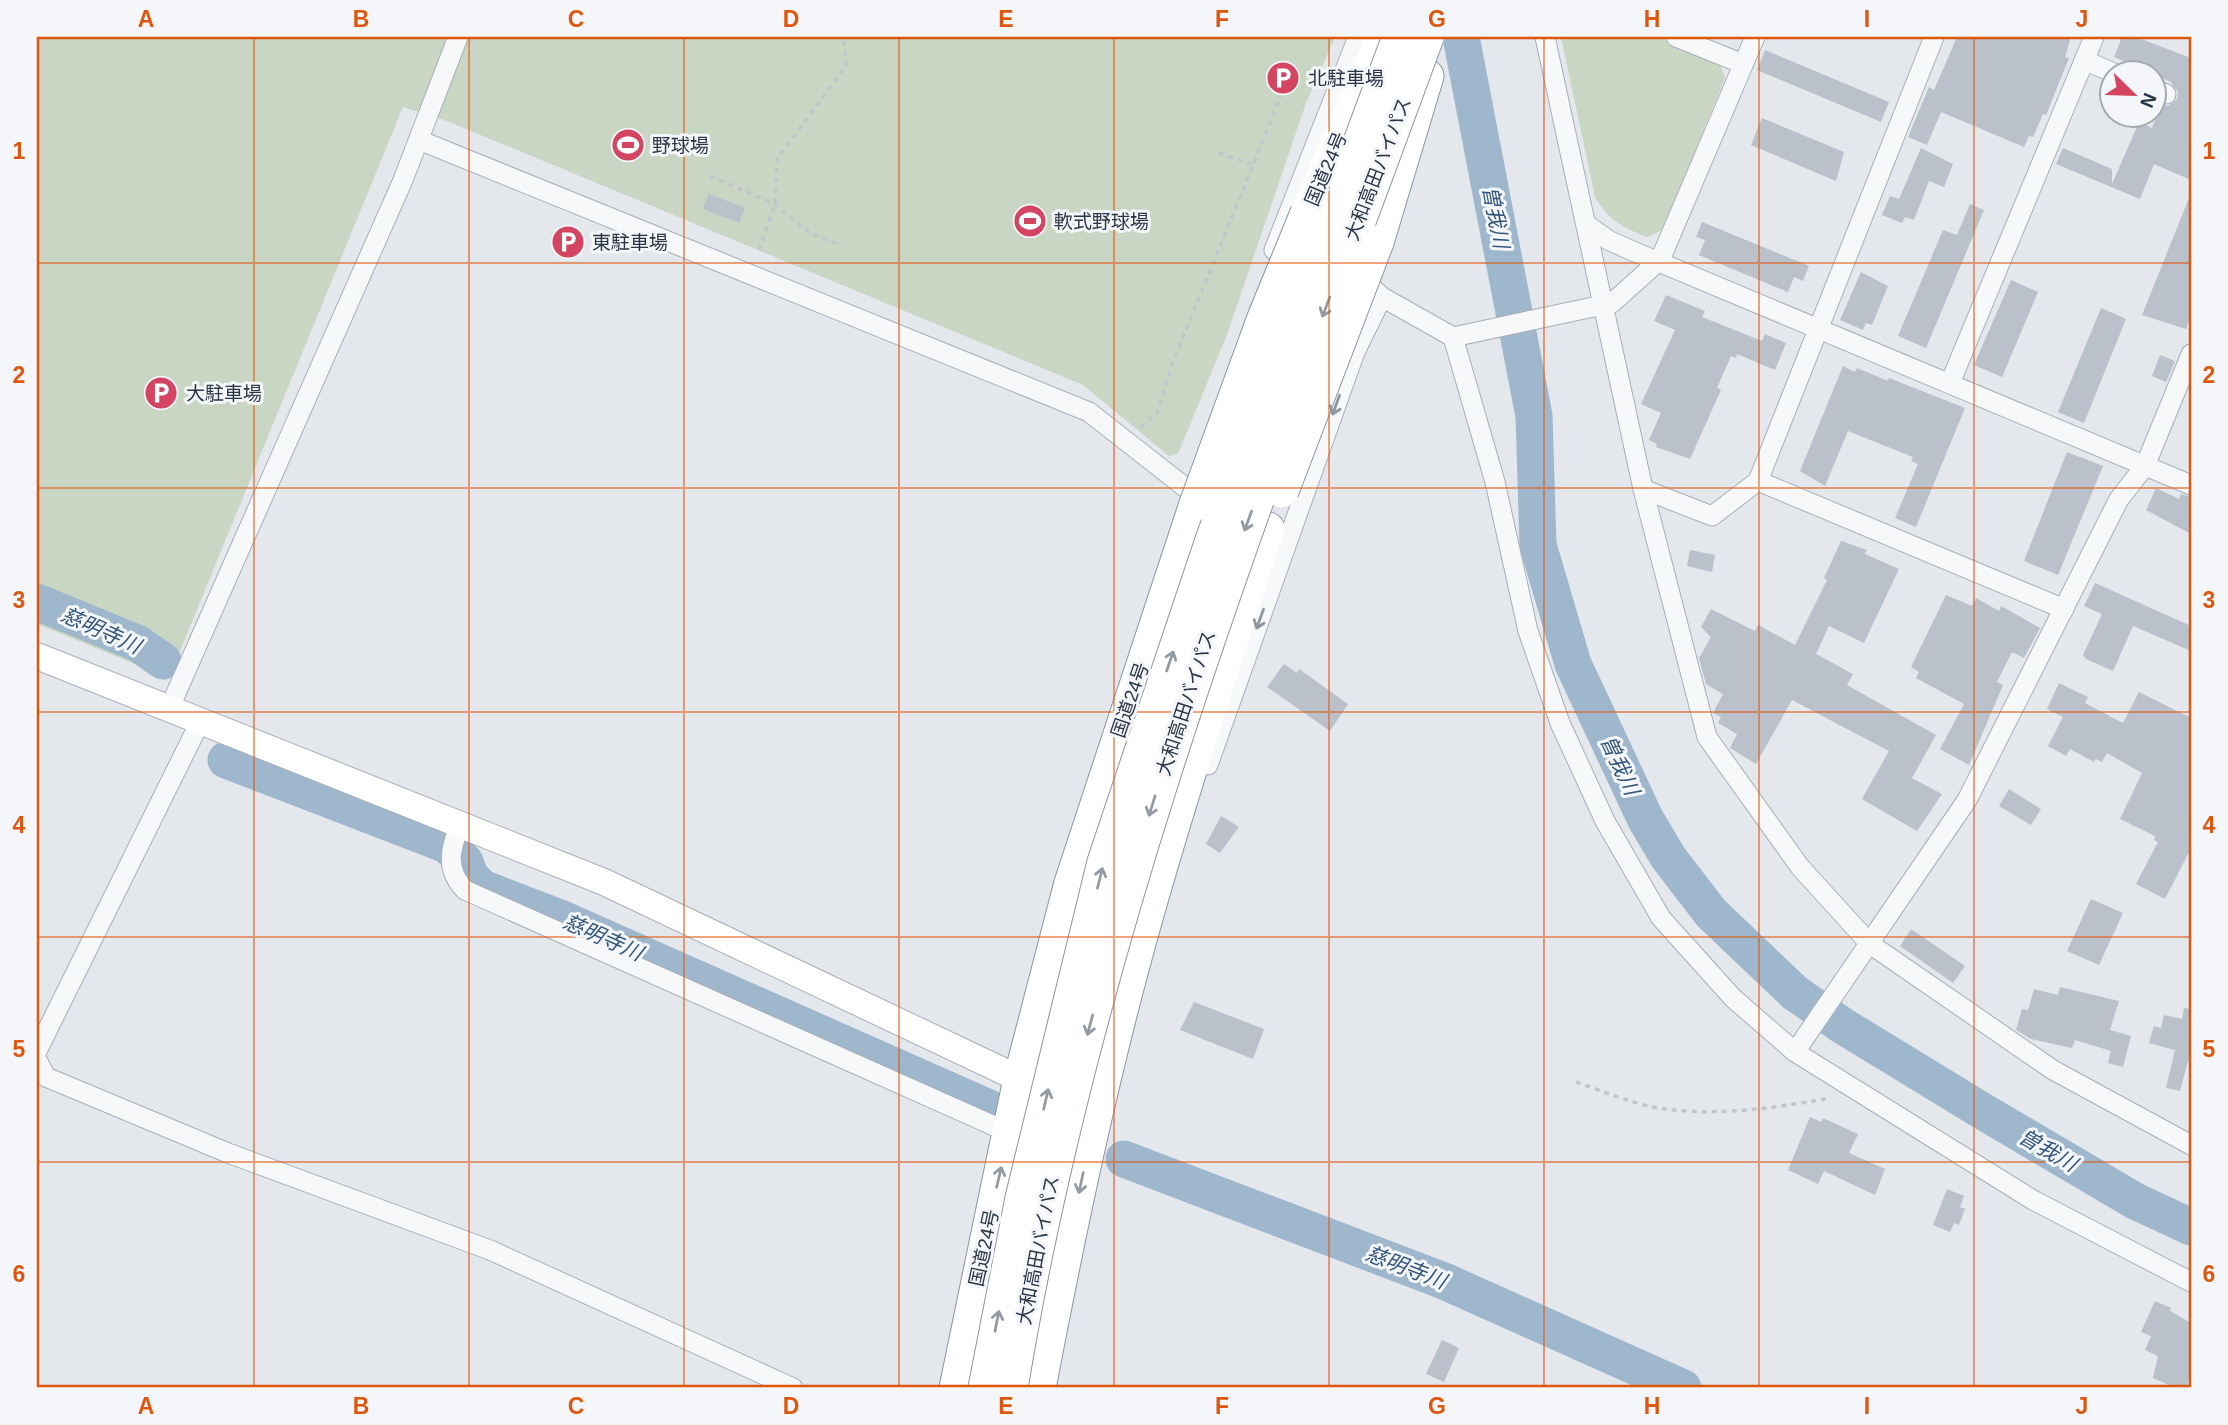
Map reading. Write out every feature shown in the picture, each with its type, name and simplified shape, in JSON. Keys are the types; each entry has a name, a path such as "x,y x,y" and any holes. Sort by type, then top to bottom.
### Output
{"highway":[{"name":"国道24号","path":"956,1388 1020,1079 1071,883 1191,496 1383,37"},
{"name":"大和高田バイパス","path":"985,1388 1022,1198 1104,862 1218,524 1399,37"},
{"name":"大和高田バイパス","path":"1012,1388 1047,1199 1131,873 1181,712 1240,543 1427,37"},
{"path":"1039,1388 1100,1096 1145,920 1196,746 1268,529 1377,242 1438,37"}],"street":[{"path":"169,709 419,140 458,37"},
{"path":"419,140 1090,412 1191,496 1289,212 1358,37"},
{"path":"1545,37 1586,223 1595,308 1707,737 1800,867 1870,944 2053,1070 2191,1145"},
{"path":"1676,37 1743,64"},
{"path":"1289,212 1382,297 1457,336 1612,303 1660,260 1755,37"},
{"path":"1643,489 1712,516 1758,481 1934,37"},
{"path":"1950,383 2094,37"},
{"path":"2084,61 2098,67"},
{"path":"1586,223 1608,240 2191,485"},
{"path":"1145,920 1213,751 1355,352 1382,297"},
{"path":"1457,336 1528,631 1560,723 1605,821 1661,918 1733,998 1795,1052 2033,1200 2191,1282"},
{"path":"1795,1052 1967,800 2119,499 2145,466 2191,354"},
{"path":"1758,481 2064,609"},
{"path":"37,656 200,722 454,841 640,898 1020,1079"},
{"path":"37,1052 200,722"},
{"path":"454,841 457,882 474,895 1010,1133"},
{"path":"37,1060 46,1077 218,1149 490,1250 793,1388"}],"path":[{"path":"759,250 775,204 777,159 846,65 845,37"},
{"path":"1138,430 1157,412 1173,362 1281,96"},
{"path":"1219,153 1254,165"},
{"path":"709,176 775,204 810,233 842,246"},
{"path":"1576,1082 1656,1108 1698,1113 1790,1105 1861,1093"}],"green space":[{"path":"37,37 1335,37 1306,103 1228,332 1178,454 1169,456 1083,385 447,121 403,107 169,678 37,624"},
{"path":"1561,37 1658,37 1720,63 1725,78 1663,230 1647,237 1631,230 1611,217 1595,197"}],"building":[{"path":"1957,37 2071,37 2065,57 2069,58 2046,115 2043,114 2033,137 2029,136 2024,147 1941,112 1927,145 1908,137 1929,87 1934,90"},
{"path":"2122,37 2136,37 2191,58 2191,180 2154,164 2140,199 2056,164 2063,148 2112,169 2112,184 2136,130 2168,130 2168,106 2177,99 2178,92 2168,81 2168,60 2121,60 2114,57"},
{"path":"1765,50 1889,102 1881,122 1757,70"},
{"path":"1762,118 1844,152 1836,181 1751,145"},
{"path":"1921,148 1953,164 1944,187 1929,181 1914,220 1905,217 1902,223 1882,215 1890,196 1899,199"},
{"path":"2191,193 2191,316 2186,329 2142,315"},
{"path":"709,194 745,208 739,223 703,209"},
{"path":"1970,204 1984,210 1926,348 1898,336 1943,230 1957,235"},
{"path":"1702,222 1809,266 1803,281 1794,277 1788,292 1699,255 1705,240 1696,237"},
{"path":"1861,272 1888,286 1872,325 1866,323 1863,330 1840,320"},
{"path":"2011,280 2038,292 2002,377 1974,365"},
{"path":"1666,295 1705,311 1702,317 1762,341 1765,334 1786,343 1775,370 1737,354 1736,358 1731,356 1717,388 1721,390 1690,459 1656,447 1657,444 1649,440 1661,413 1641,404 1675,330 1654,321"},
{"path":"2101,308 2126,319 2084,423 2058,412"},
{"path":"2160,355 2175,361 2166,382 2152,376"},
{"path":"1843,366 1855,372 1857,368 1888,381 1889,378 1965,408 1916,527 1895,518 1918,464 1911,461 1913,457 1848,431 1825,486 1800,471"},
{"path":"2067,452 2103,466 2058,575 2024,561"},
{"path":"2156,488 2179,499 2181,494 2191,497 2191,534 2146,510"},
{"path":"1841,541 1867,550 1865,554 1899,569 1864,643 1829,626 1816,654 1853,674 1847,685 1936,735 1912,778 1942,794 1917,831 1862,799 1889,751 1792,700 1756,764 1730,748 1737,734 1718,723 1721,717 1713,713 1723,694 1706,684 1699,658 1711,637 1701,627 1711,609 1755,631 1758,625 1795,645 1827,580 1824,578"},
{"path":"1690,550 1715,555 1712,572 1687,566"},
{"path":"2095,583 2191,626 2191,651 2133,626 2113,671 2086,659 2083,655 2102,614 2084,606"},
{"path":"1946,595 1972,606 1976,598 1999,611 2001,606 2040,628 2024,658 2012,652 1997,682 2003,685 1969,765 1940,749 1964,704 1916,678 1919,672 1911,667"},
{"path":"1284,664 1297,673 1299,669 1348,704 1330,731 1267,687"},
{"path":"2059,683 2088,697 2085,703 2123,723 2139,692 2191,718 2191,848 2165,899 2136,884 2158,842 2154,840 2155,836 2120,819 2142,773 2107,753 2102,762 2096,759 2094,762 2070,749 2066,756 2048,746 2063,717 2047,709"},
{"path":"2009,789 2041,809 2031,825 1999,806"},
{"path":"1221,816 1239,827 1220,853 1206,844"},
{"path":"2091,899 2123,913 2099,965 2067,951"},
{"path":"1911,929 1965,966 1953,983 1900,946"},
{"path":"2060,987 2119,1001 2110,1030 2131,1036 2123,1067 2108,1063 2111,1051 2075,1040 2072,1048 2031,1039 2016,1030 2022,1009 2028,1010 2034,989 2058,995"},
{"path":"1194,1002 1264,1029 1253,1059 1180,1030"},
{"path":"2184,1008 2191,1009 2191,1062 2188,1061 2180,1091 2166,1088 2175,1050 2149,1043 2154,1026 2161,1028 2164,1015 2182,1019"},
{"path":"1810,1117 1821,1122 1823,1118 1858,1134 1849,1153 1885,1169 1875,1195 1824,1171 1818,1184 1788,1170"},
{"path":"1947,1189 1964,1196 1960,1207 1965,1209 1959,1225 1954,1223 1950,1232 1933,1225"},
{"path":"2155,1301 2171,1308 2170,1311 2191,1323 2191,1374 2186,1388 2176,1388 2153,1378 2158,1356 2145,1350 2151,1336 2141,1332"},
{"path":"1442,1340 1459,1348 1444,1382 1426,1374"}],"waterway":[{"name":"曽我川","path":"1461,37 1534,416 1538,545 1573,664 1645,818 1668,857 1711,913 1795,993 1843,1026 1984,1112 2135,1201 2191,1227"},
{"name":"慈明寺川","path":"37,602 137,643 163,661"},
{"name":"慈明寺川","path":"226,760 447,845 465,862 470,876 482,888 560,918 991,1109"},
{"name":"慈明寺川","path":"1124,1159 1444,1281 1683,1388"}],"place":[{"name":"北駐車場","path":"1283,78"},
{"name":"野球場","path":"628,145"},
{"name":"軟式野球場","path":"1030,221"},
{"name":"東駐車場","path":"568,242"},
{"name":"大駐車場","path":"161,393"}]}
